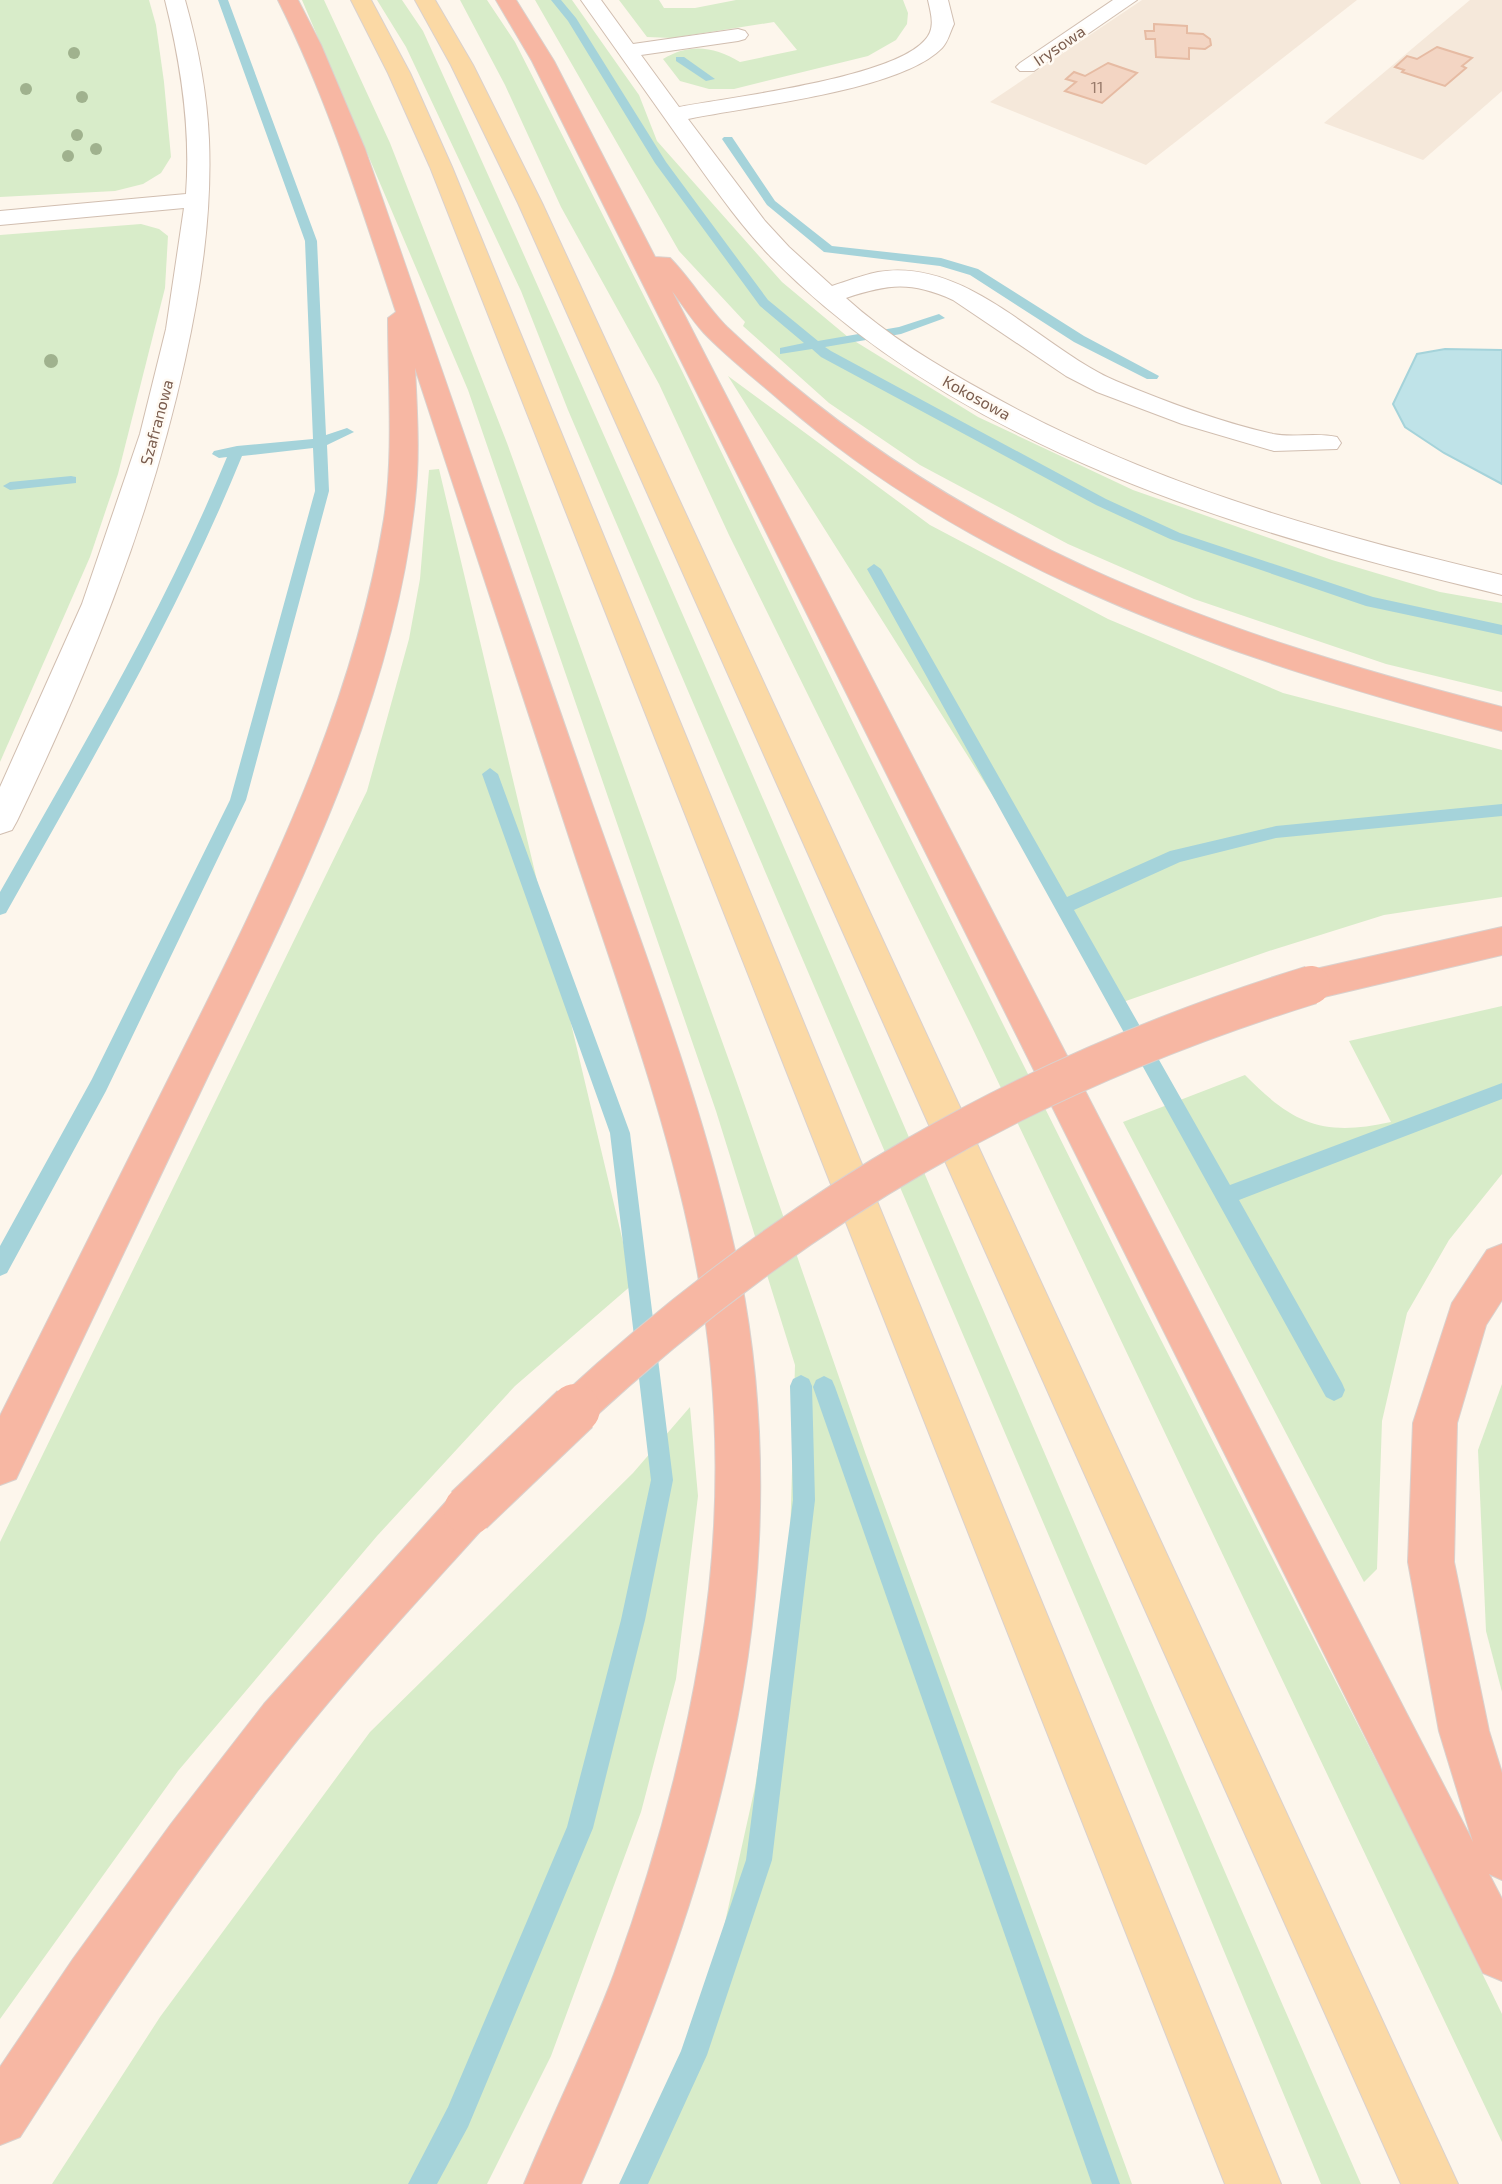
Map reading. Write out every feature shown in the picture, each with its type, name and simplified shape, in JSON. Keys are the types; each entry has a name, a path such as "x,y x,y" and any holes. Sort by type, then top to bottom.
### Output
{"highway":[{"path":"288,0 311,44 354,149 649,1022 689,1150 711,1233 726,1314 735,1398 739,1494 735,1576 706,1760 680,1858 646,1957 605,2065 552,2184"},
{"path":"506,0 543,61 1502,1954"},
{"path":"627,229 670,271 712,326 765,373 867,456 965,517 1090,582 1225,636 1377,686 1502,719"},
{"path":"0,1463 288,874 352,714 381,611 399,517 403,437 401,284"},
{"path":"0,2116 113,1946 257,1752 331,1663 470,1510 562,1419 702,1300 841,1202 965,1127 1098,1062 1175,1030 1311,985 1502,941"},
{"path":"1502,1263 1467,1317 1435,1423 1431,1562 1464,1731 1502,1854"}],"main road":[{"path":"361,0 399,73 441,167 1253,2184"},
{"path":"425,0 462,65 530,203 1430,2184"}],"street":[{"name":"Szafranowa","path":"0,821 55,709 127,525 163,400 182,317 198,200 200,156 193,75 175,0"},
{"name":"Kokosowa","path":"591,0 765,236 827,296 880,337 953,384 1031,427 1187,495 1290,530 1379,556 1502,585"},
{"path":"674,115 837,83 900,67 928,50 939,37 944,19 938,0"},
{"name":"Irysowa","path":"1027,67 1126,0"},
{"path":"628,51 738,36"},
{"path":"0,218 198,200"},
{"path":"827,296 880,279 910,279 940,285 962,295 1075,370 1106,386 1192,418 1274,443 1327,443"}],"shaded area":[{"path":"1142,0 1357,0 1146,165 990,102"},
{"path":"1470,0 1502,0 1502,91 1423,160 1324,123"}],"green space":[{"path":"0,0 149,0 156,25 164,82 171,157 161,173 143,184 115,191 0,197"},
{"path":"302,0 324,0 390,143 507,443 736,1080 866,1455 1132,2184 627,2184 708,1999 755,1787 789,1576 795,1365 716,1111 468,390"},
{"path":"377,0 402,0 423,31 662,567 1361,2184 1321,2184 1131,1728 568,410 521,291 406,47"},
{"path":"460,0 487,0 515,42 681,369 860,737 1139,1297 1425,1856 1502,2014 1502,2142 971,1025 729,535 659,384 561,207 505,85"},
{"path":"535,0 572,0 639,95 657,141 782,282 848,337 978,417 1133,490 1332,560 1440,592 1502,603 1502,692 1386,664 1194,599 1068,544 920,465 829,403 743,326 745,322 679,251"},
{"path":"619,0 659,0 664,8 695,8 736,0 903,0 908,13 907,24 896,40 868,56 734,89 709,89 680,81 663,59 682,50 702,48 740,62 797,50 774,22 672,38 647,37"},
{"path":"141,224 159,229 168,236 165,288 118,474 90,557 0,762 0,235"},
{"path":"728,376 930,525 1108,619 1283,693 1502,750 1502,897 1384,915 1269,951 1123,1002"},
{"path":"439,469 633,1284 515,1386 377,1536 178,1771 0,2019 0,1542 367,791 409,639 420,579 429,470"},
{"path":"1502,1006 1502,1174 1449,1240 1407,1313 1382,1421 1377,1569 1364,1582 1123,1122 1245,1075 1279,1105 1310,1122 1346,1128 1391,1122 1349,1041"},
{"path":"1502,1384 1502,1692 1486,1631 1478,1450"},
{"path":"690,1407 698,1496 676,1679 641,1812 551,2056 487,2184 52,2184 160,2017 370,1732 633,1473"}],"water":[{"path":"1445,349 1502,350 1502,484 1444,453 1405,427 1393,404 1417,354"}],"building":[{"path":"1154,24 1187,26 1187,33 1203,34 1210,39 1211,45 1205,49 1189,48 1189,59 1156,57 1155,39 1146,39 1145,31 1154,31"},
{"path":"1437,47 1472,58 1462,66 1466,68 1445,86 1402,72 1404,70 1395,67 1407,56 1417,59"},
{"path":"1108,63 1137,73 1102,103 1065,91 1076,82 1066,79 1074,72 1085,76"}],"waterway":[{"path":"223,0 311,241 320,443"},
{"path":"556,0 572,20 661,163 764,303 815,345"},
{"path":"680,59 710,79"},
{"path":"728,139 771,203 828,249 941,262 974,272 1079,339 1152,376"},
{"path":"815,345 901,330 939,318"},
{"path":"785,351 815,345"},
{"path":"815,345 826,354 1101,502 1175,536 1371,602 1502,630"},
{"path":"320,443 347,432"},
{"path":"0,1266 99,1085 238,800 322,491 320,443"},
{"path":"236,452 320,443"},
{"path":"0,908 157,626 213,510 236,452"},
{"path":"219,454 236,452"},
{"path":"10,486 71,480"},
{"path":"874,569 1063,907"},
{"path":"422,2184 458,2117 580,1828 633,1620 662,1480 620,1133 490,774"},
{"path":"1063,907 1176,856 1276,832 1502,810"},
{"path":"1063,907 1334,1390"},
{"path":"1226,1196 1502,1091"},
{"path":"633,2184 693,2055 759,1860 804,1500 801,1386"},
{"path":"824,1387 1106,2184"}]}
